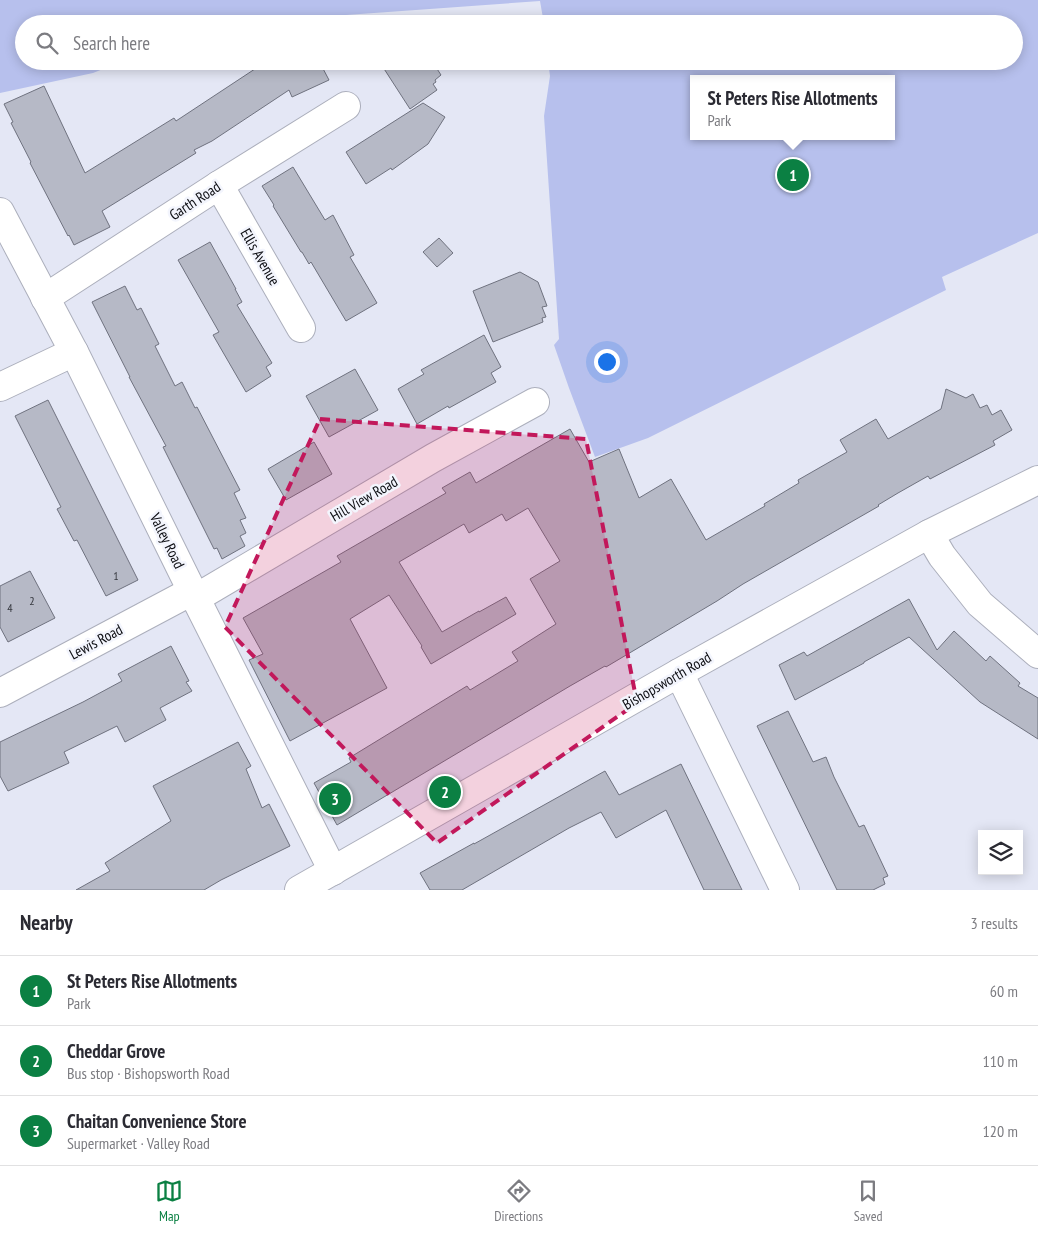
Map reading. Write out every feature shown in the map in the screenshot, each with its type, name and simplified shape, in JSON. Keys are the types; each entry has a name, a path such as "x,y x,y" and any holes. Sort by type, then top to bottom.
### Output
{"street":[{"name":"Garth Road","path":"45,298 346,106"},
{"name":"Ellis Avenue","path":"219,186 301,328"},
{"name":"Valley Road","path":"0,212 74,352 194,595 334,871"},
{"path":"0,387 74,352"},
{"name":"Hill View Road","path":"194,595 433,458 535,402"},
{"name":"Bishopsworth Road","path":"299,890 929,534 1038,480"},
{"path":"929,534 942,556 980,604 1038,654"},
{"name":"Lewis Road","path":"0,693 194,595"},
{"path":"680,673 784,890"}],"highlighted area":[{"path":"320,419 586,439 637,703 437,843 225,627"}],"shaded area":[{"path":"0,0 1038,0 1038,233 942,277 946,290 648,438 595,457 554,345 559,339 544,116 549,70 1023,70 1023,15 542,15 540,1 346,15 15,15 15,70 100,70 0,93"}],"building":[{"path":"253,70 324,70 329,80 292,97 289,90 212,141 194,150 196,153 102,211 110,227 74,245 30,163 4,104 44,86 85,173 174,118 176,121"},
{"path":"385,70 438,70 441,75 433,84 437,90 410,109"},
{"path":"423,103 445,117 428,144 392,170 391,168 366,184 346,152"},
{"path":"293,167 325,220 333,215 354,255 350,257 377,303 346,321 311,262 309,264 301,252 262,186"},
{"path":"439,238 453,253 437,267 423,252"},
{"path":"210,242 242,302 237,305 272,363 266,367 271,376 246,392 213,335 219,332 178,260"},
{"path":"520,272 538,282 547,306 542,307 546,317 542,318 543,322 493,342 473,291"},
{"path":"125,286 137,310 141,308 159,344 155,346 175,386 182,382 240,490 234,493 246,518 240,520 246,533 240,536 245,546 222,559 217,548 214,549 163,447 166,446 92,302"},
{"path":"484,335 501,367 491,373 496,382 417,424 398,389 424,374 421,370"},
{"path":"355,369 378,410 329,437 306,396"},
{"path":"946,389 966,398 973,394 980,408 987,405 992,415 1001,410 1012,430 993,441 995,445 930,479 928,476 898,493 879,506 743,584 337,825 314,783 351,762 349,758 467,686 470,690 518,661 512,652 556,624 530,579 560,561 528,508 506,521 502,514 469,533 464,524 399,562 442,632 506,597 516,614 431,664 422,646 389,595 350,619 387,688 290,741 249,660 263,654 243,618 341,562 337,556 446,493 442,488 470,472 476,483 570,429 589,462 619,449 639,498 671,479 706,540 765,506 764,504 799,483 798,480 847,452 840,440 876,419 888,439 941,409"},
{"path":"48,400 138,580 106,596 77,540 74,541 57,509 61,507 15,416"},
{"path":"314,442 332,474 286,500 268,469"},
{"path":"30,571 55,618 8,642 0,627 0,586"},
{"path":"909,599 937,650 954,631 986,661 990,656 1020,683 1018,686 1038,698 1038,739 980,702 909,637 795,700 779,665 804,652 807,656"},
{"path":"171,646 189,681 186,682 192,691 160,708 166,720 125,742 117,726 64,752 69,763 8,791 0,776 0,742 122,681 118,674"},
{"path":"788,711 813,762 826,757 859,827 864,825 888,876 883,878 885,884 873,890 837,890 757,726"},
{"path":"238,742 251,766 246,769 262,808 269,804 290,846 204,890 76,890 110,871 105,863 171,821 153,786"},
{"path":"681,764 742,890 704,890 666,810 616,838 601,812 569,828 462,890 430,890 420,873 605,771 619,795"}],"place":[{"name":"St Peters Rise Allotments","path":"793,175"},
{"name":"Cheddar Grove","path":"445,792"},
{"name":"Chaitan Convenience Store","path":"335,799"}]}
